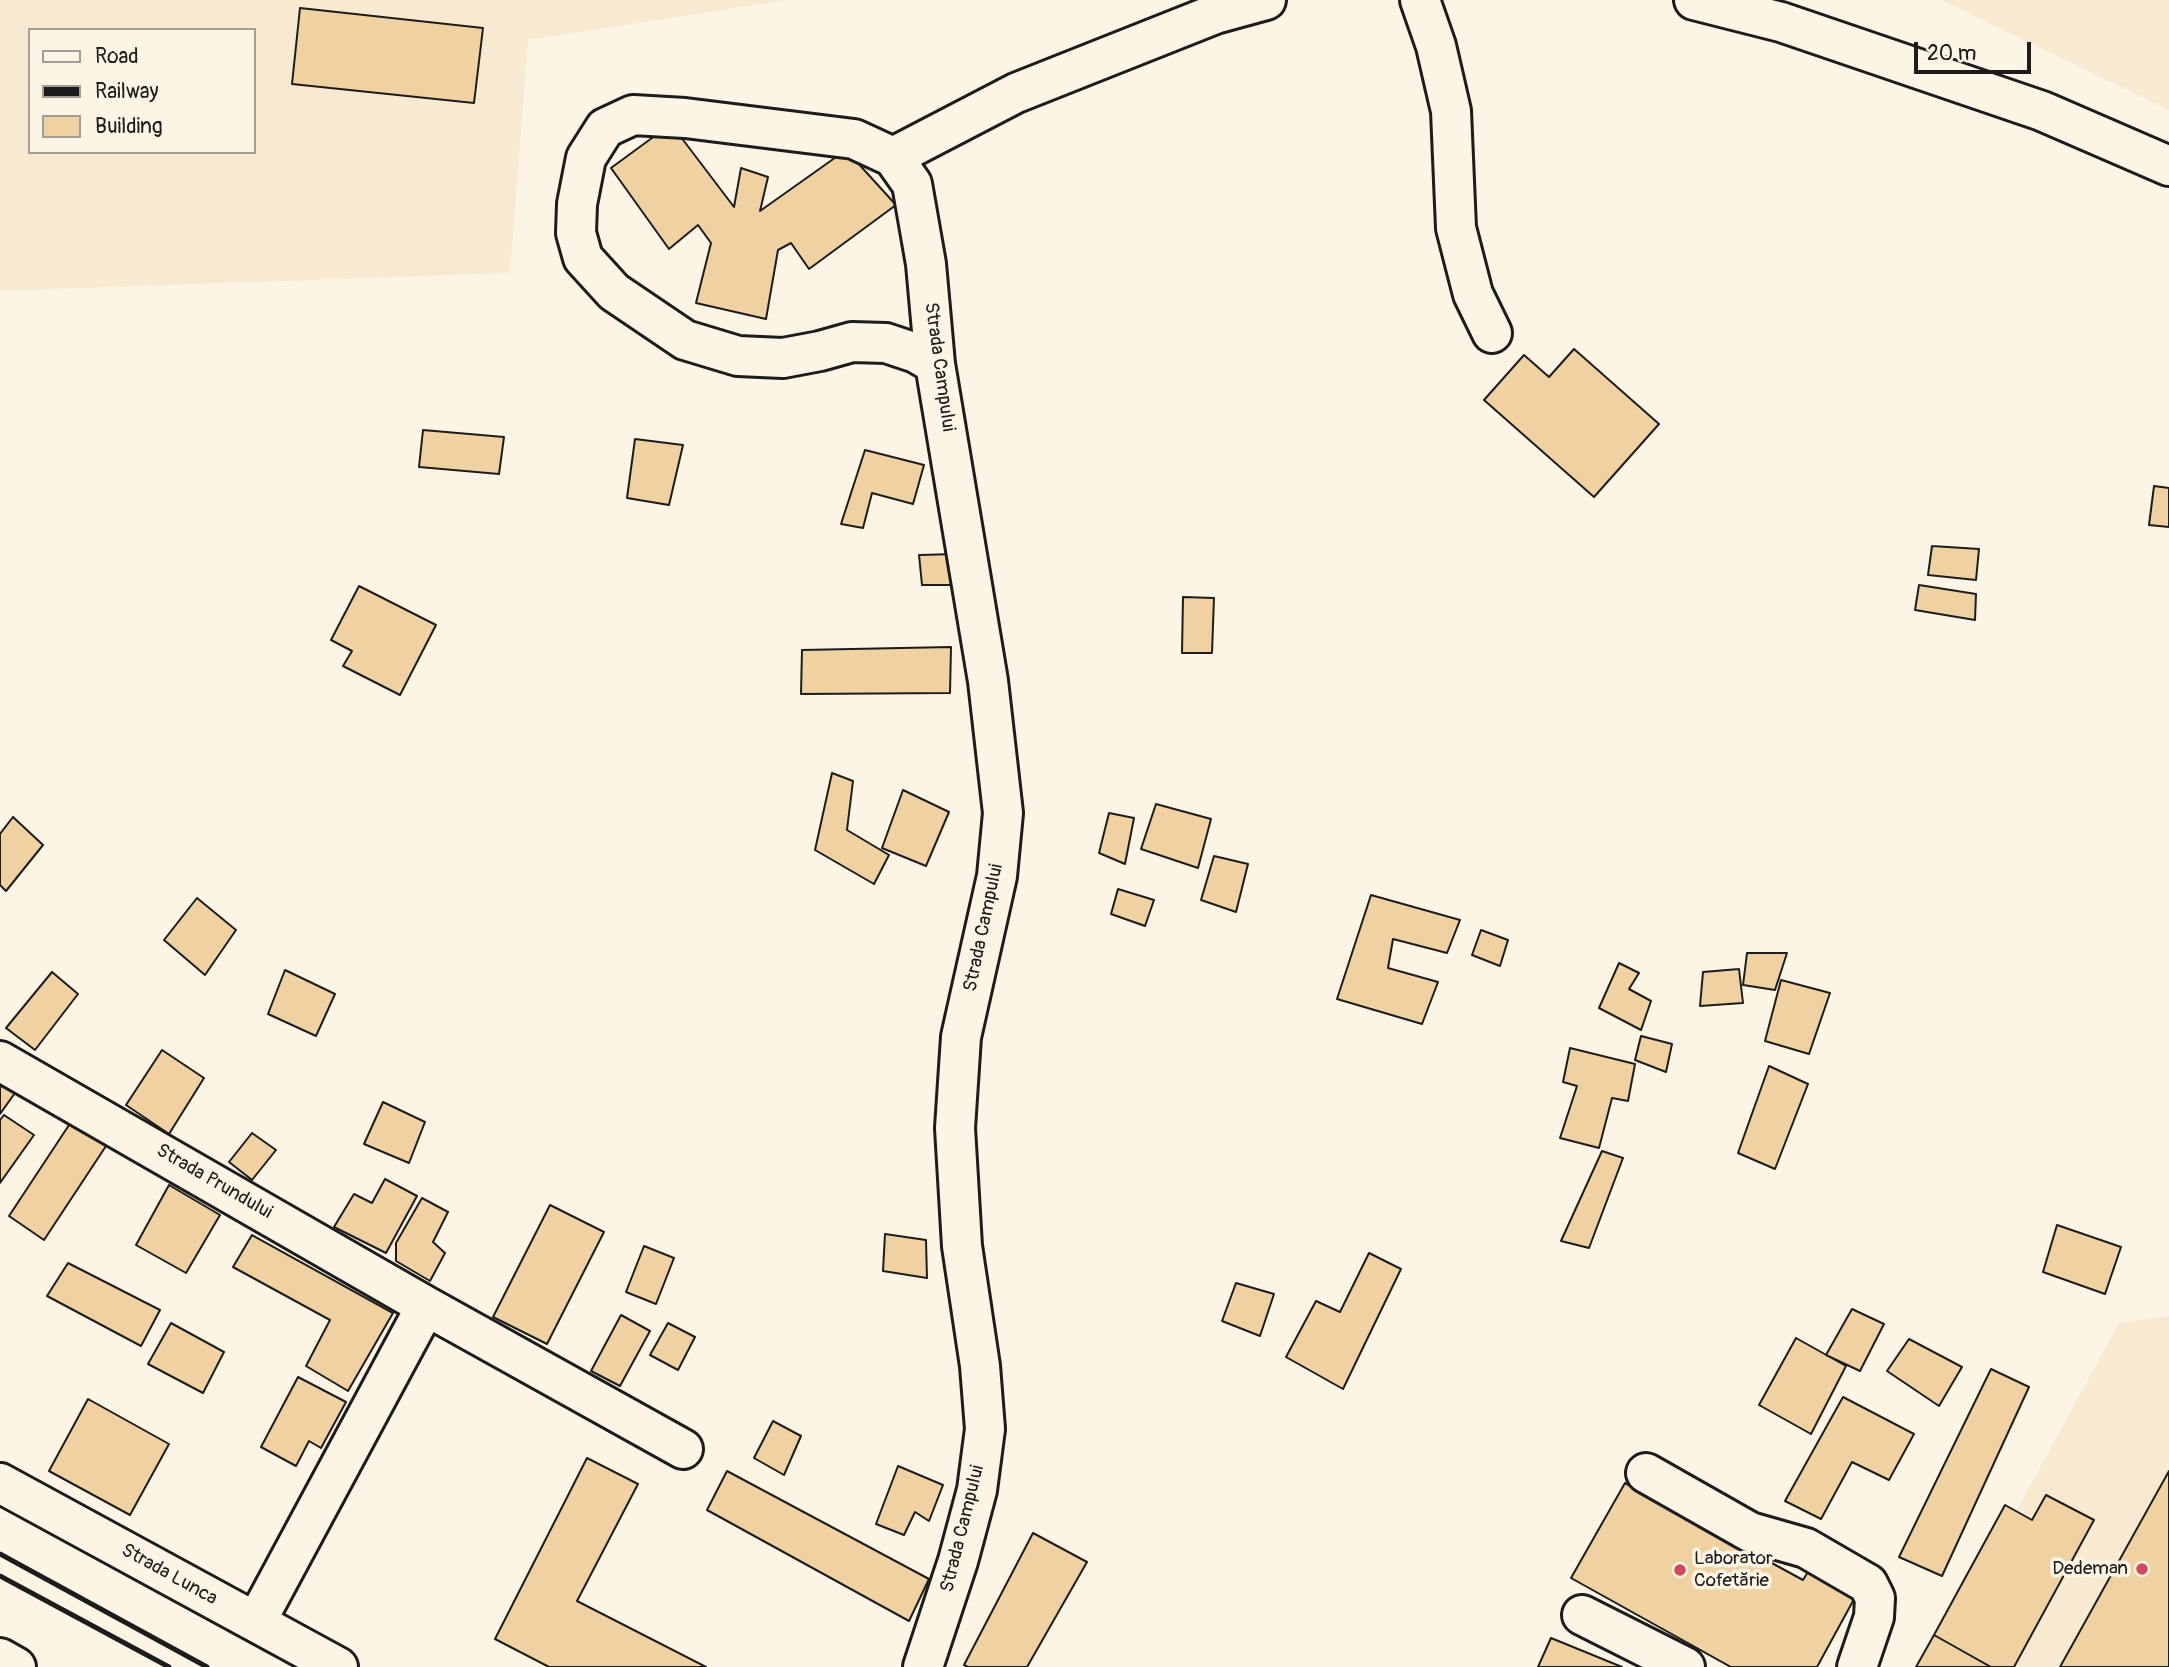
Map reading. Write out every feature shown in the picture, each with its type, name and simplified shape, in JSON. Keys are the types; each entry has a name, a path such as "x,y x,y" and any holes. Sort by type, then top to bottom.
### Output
{"street":[{"path":"935,364 916,353 886,344 852,342 820,352 783,358 738,356 685,340 614,292 583,258 576,233 577,204 586,158 605,128 633,115 685,118 854,139 902,170 1016,93 1215,14 1266,0"},
{"path":"1420,0 1436,46 1451,111 1456,228 1473,294 1492,333"},
{"path":"1694,0 1781,22 2029,106 2169,166"},
{"name":"Strada Campului","path":"902,170 926,264 935,364 988,681 1003,813 997,876 961,1037 955,1128 962,1246 978,1353 985,1429 977,1490 958,1561 923,1667"},
{"name":"Strada Prundului","path":"0,1060 426,1306 683,1450"},
{"path":"256,1622 426,1306"},
{"path":"1646,1473 1750,1532 1806,1548 1868,1584 1875,1598 1874,1617 1857,1667"},
{"name":"Strada Lunca","path":"0,1483 338,1667"},
{"path":"1582,1615 1685,1667"},
{"path":"0,1658 16,1667"}],"shaded area":[{"path":"0,0 788,0 528,40 510,273 0,291"},
{"path":"1941,0 2169,0 2169,110"},
{"path":"2169,1316 2169,1667 1931,1667 2119,1323"}],"building":[{"path":"300,8 483,28 474,103 292,84"},
{"path":"671,124 734,207 741,168 768,177 760,211 846,150 896,205 809,269 791,243 778,250 766,319 696,303 711,243 698,225 669,249 611,168"},
{"path":"1574,349 1659,424 1594,497 1484,400 1524,355 1549,377"},
{"path":"423,430 504,437 499,474 419,467"},
{"path":"635,439 683,445 669,505 627,498"},
{"path":"865,450 924,465 913,504 872,493 863,528 841,524"},
{"path":"2154,486 2169,488 2169,527 2149,525"},
{"path":"1932,546 1979,549 1976,580 1928,575"},
{"path":"956,554 957,585 922,585 919,555"},
{"path":"1919,585 1976,594 1975,620 1915,610"},
{"path":"359,586 436,625 400,695 343,666 352,651 331,640"},
{"path":"1183,597 1214,598 1212,653 1182,653"},
{"path":"951,647 950,693 801,694 802,650"},
{"path":"832,773 853,781 847,830 889,855 874,884 815,850"},
{"path":"903,790 949,812 926,866 882,848"},
{"path":"1156,804 1211,819 1198,868 1141,849"},
{"path":"1109,813 1134,818 1125,864 1099,853"},
{"path":"13,817 43,845 6,891 0,885 0,834"},
{"path":"1214,856 1248,864 1236,912 1201,900"},
{"path":"1118,889 1154,900 1145,926 1111,914"},
{"path":"1371,895 1460,920 1447,953 1393,939 1388,968 1438,982 1422,1024 1337,999"},
{"path":"197,898 236,930 205,975 164,940"},
{"path":"1481,930 1508,940 1500,966 1472,955"},
{"path":"1747,953 1787,953 1775,990 1743,985"},
{"path":"1619,963 1639,973 1629,989 1651,1001 1641,1030 1599,1008"},
{"path":"1739,969 1743,1003 1700,1006 1703,972"},
{"path":"285,970 335,994 316,1036 268,1014"},
{"path":"52,972 78,994 35,1050 6,1028"},
{"path":"1781,980 1830,993 1809,1054 1765,1041"},
{"path":"1641,1036 1672,1044 1666,1072 1635,1060"},
{"path":"1570,1048 1635,1064 1628,1101 1612,1098 1599,1148 1560,1138 1577,1086 1563,1082"},
{"path":"162,1050 204,1078 169,1134 126,1105"},
{"path":"1769,1066 1808,1084 1775,1169 1738,1153"},
{"path":"0,1082 15,1093 0,1114"},
{"path":"383,1102 425,1122 409,1163 364,1144"},
{"path":"4,1115 34,1135 0,1183 0,1120"},
{"path":"71,1122 106,1146 44,1240 9,1216"},
{"path":"252,1133 276,1150 252,1180 229,1162"},
{"path":"1602,1151 1623,1158 1589,1248 1561,1241"},
{"path":"385,1179 417,1196 386,1253 334,1227 354,1194 372,1203"},
{"path":"169,1185 220,1215 186,1273 136,1245"},
{"path":"422,1198 448,1212 433,1242 445,1253 430,1281 396,1261 396,1243"},
{"path":"550,1205 604,1232 547,1344 493,1317"},
{"path":"2057,1225 2121,1247 2105,1294 2043,1272"},
{"path":"885,1234 926,1240 927,1278 883,1271"},
{"path":"252,1235 393,1313 348,1391 306,1366 330,1320 233,1267"},
{"path":"644,1246 674,1258 656,1304 626,1292"},
{"path":"1369,1253 1401,1269 1343,1389 1286,1357 1316,1301 1340,1312"},
{"path":"68,1263 160,1310 141,1346 47,1296"},
{"path":"1236,1283 1274,1294 1260,1336 1222,1321"},
{"path":"1852,1309 1884,1324 1860,1371 1826,1355"},
{"path":"621,1315 650,1331 620,1386 591,1371"},
{"path":"171,1323 224,1352 203,1393 148,1364"},
{"path":"668,1323 695,1337 678,1370 650,1355"},
{"path":"1796,1338 1846,1366 1811,1434 1759,1405"},
{"path":"1909,1339 1962,1367 1939,1406 1887,1371"},
{"path":"1991,1369 2029,1387 1942,1576 1899,1557"},
{"path":"298,1377 346,1402 321,1448 309,1441 296,1466 261,1447"},
{"path":"1843,1397 1914,1434 1889,1480 1852,1462 1821,1519 1785,1501"},
{"path":"88,1399 169,1444 130,1515 49,1471"},
{"path":"773,1421 801,1436 784,1475 754,1458"},
{"path":"587,1458 638,1484 577,1601 706,1667 549,1667 495,1639"},
{"path":"898,1466 943,1485 929,1521 915,1512 904,1535 876,1524"},
{"path":"727,1471 929,1579 909,1621 707,1510"},
{"name":"Dedeman","path":"2169,1471 2169,1667 2060,1667"},
{"name":"Laborator Cofetărie","path":"1625,1483 1803,1580 1814,1562 1859,1590 1817,1667 1731,1667 1571,1578"},
{"path":"2046,1495 2094,1520 2014,1667 1991,1667 1934,1635 2005,1505 2032,1520"},
{"path":"1033,1533 1087,1562 1027,1667 964,1665"},
{"path":"1934,1635 1991,1667 1916,1667"},
{"path":"1551,1638 1622,1667 1538,1667"}],"railway":[{"path":"0,1554 207,1667"},
{"path":"0,1576 169,1667"}],"place":[{"name":"Dedeman","path":"2142,1569"},
{"name":"Laborator Cofetărie","path":"1680,1570"}]}
